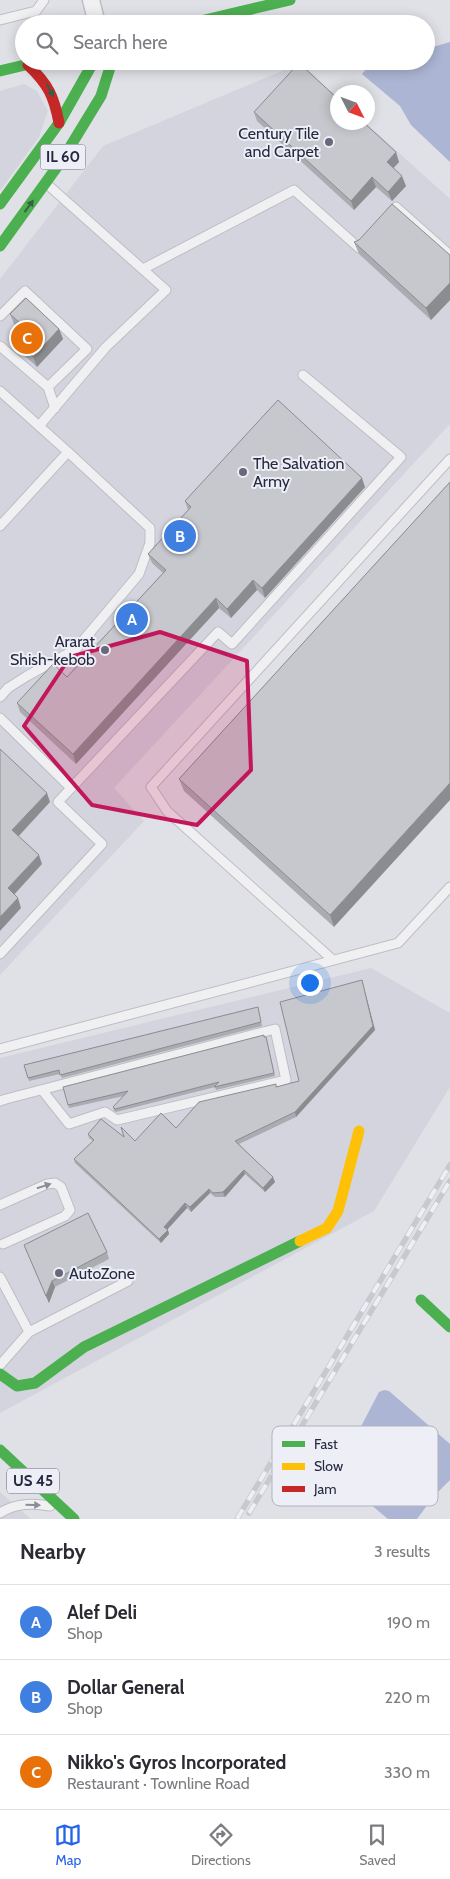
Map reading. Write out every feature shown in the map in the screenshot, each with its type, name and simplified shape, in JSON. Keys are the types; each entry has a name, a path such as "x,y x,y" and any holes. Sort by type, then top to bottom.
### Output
{"main road":[{"path":"226,15 290,0"},
{"path":"0,71 15,68"},
{"path":"33,70 47,84 54,98 60,123"},
{"name":"IL 60","path":"0,204 60,123 89,70"},
{"name":"IL 60","path":"0,246 62,160 101,96 109,70"},
{"path":"0,1374 17,1386 35,1383 84,1347 327,1228 338,1211 359,1132"},
{"path":"421,1300 450,1327"},
{"name":"US 45","path":"0,1450 70,1516"}],"street":[{"path":"92,0 95,15"}],"lane":[{"path":"20,15 36,11 44,0"},
{"path":"0,20 15,16"},
{"path":"39,426 106,347 166,290 45,183"},
{"path":"143,269 294,190 359,248 371,234"},
{"path":"384,221 396,207 450,255"},
{"path":"0,316 25,291 87,349 48,388"},
{"path":"0,346 48,388 55,408"},
{"path":"0,954 102,844 58,802 218,632 232,644 401,457 303,375"},
{"path":"0,391 150,528 150,544 139,574 76,649 27,676 8,688 0,696"},
{"path":"0,526 68,452"},
{"path":"333,960 167,811 151,787 450,459"},
{"path":"0,718 71,788"},
{"path":"0,1050 398,943 450,887"},
{"path":"0,1102 42,1090 275,1029 286,1080 116,1120 105,1112 69,1124 42,1090"},
{"path":"0,1205 47,1184 55,1183 61,1187 70,1210 65,1216 1,1242"},
{"path":"0,1276 29,1332"},
{"path":"0,1365 29,1332 128,1281"},
{"path":"0,1513 10,1507 32,1504 49,1506 70,1516"}],"highlighted area":[{"path":"160,632 247,661 251,770 197,825 92,805 24,726 70,657"}],"shaded area":[{"path":"284,70 308,70 330,90 330,130 374,130 450,199 450,424 114,788 144,821 0,975 0,279 103,146"},
{"path":"24,84 37,91 48,111 39,137 0,191 0,91"},
{"path":"371,968 450,1013 450,1087 374,1211 0,1413 0,1058"},
{"path":"0,1492 31,1519 0,1519"}],"water":[{"path":"450,42 450,162 411,125 400,106 362,74 366,70 435,70 435,46"},
{"path":"389,1391 429,1426 361,1426 379,1392"},
{"path":"438,1434 450,1444 450,1480 438,1492"},
{"path":"372,1506 427,1506 417,1519 388,1519"}],"building":[{"name":"Century Tile and Carpet","path":"293,70 307,70 330,92 330,130 372,130 396,152 387,162 402,176 388,192 372,177 351,201 254,112"},
{"path":"392,204 450,255 450,283 426,308 354,242 359,240"},
{"path":"26,298 59,329 33,357 22,347 33,335 10,314"},
{"path":"278,400 362,478 262,588 253,580 227,609 216,598 73,754 17,703 53,664 67,677 166,570 148,554 191,507 185,501"},
{"path":"450,482 450,783 330,915 179,779"},
{"path":"0,749 47,793 12,830 39,855 8,888 18,898 0,917"},
{"path":"362,980 373,1026 295,1112 235,1141 273,1177 263,1188 244,1170 223,1192 213,1193 209,1189 190,1207 185,1203 164,1227 168,1230 159,1239 74,1159 94,1140 88,1134 101,1119 124,1137 121,1127 135,1141 161,1113 176,1128 199,1102 276,1084 276,1087 299,1081 280,1002"},
{"path":"258,1007 261,1022 60,1075 59,1070 28,1078 24,1065"},
{"path":"264,1035 274,1073 214,1087 219,1082 115,1109 113,1107 128,1091 68,1105 63,1087"},
{"name":"AutoZone","path":"88,1213 107,1252 52,1281 46,1296 24,1245"}],"railway":[{"path":"293,1426 450,1165"},
{"path":"302,1426 450,1181"},
{"path":"237,1519 272,1461"},
{"path":"249,1513 272,1475"}],"traffic: fast":[{"path":"226,15 290,0"},
{"path":"0,71 15,67"},
{"path":"0,204 59,123 89,70"},
{"path":"0,246 62,160 101,96 109,70"},
{"path":"0,1374 17,1386 35,1383 84,1347 300,1241"},
{"path":"421,1300 450,1327"},
{"path":"0,1450 74,1519"}],"traffic: slow":[{"path":"300,1241 327,1228 338,1211 359,1131"}],"traffic: jam":[{"path":"33,70 41,78 49,91 55,105 59,123"}],"place":[{"name":"Century Tile and Carpet","path":"329,142"},
{"name":"Nikko's Gyros Incorporated","path":"27,338"},
{"name":"The Salvation Army","path":"243,472"},
{"name":"Dollar General","path":"180,536"},
{"name":"Alef Deli","path":"132,619"},
{"name":"Ararat Shish-kebob","path":"105,650"},
{"name":"AutoZone","path":"59,1273"}]}
